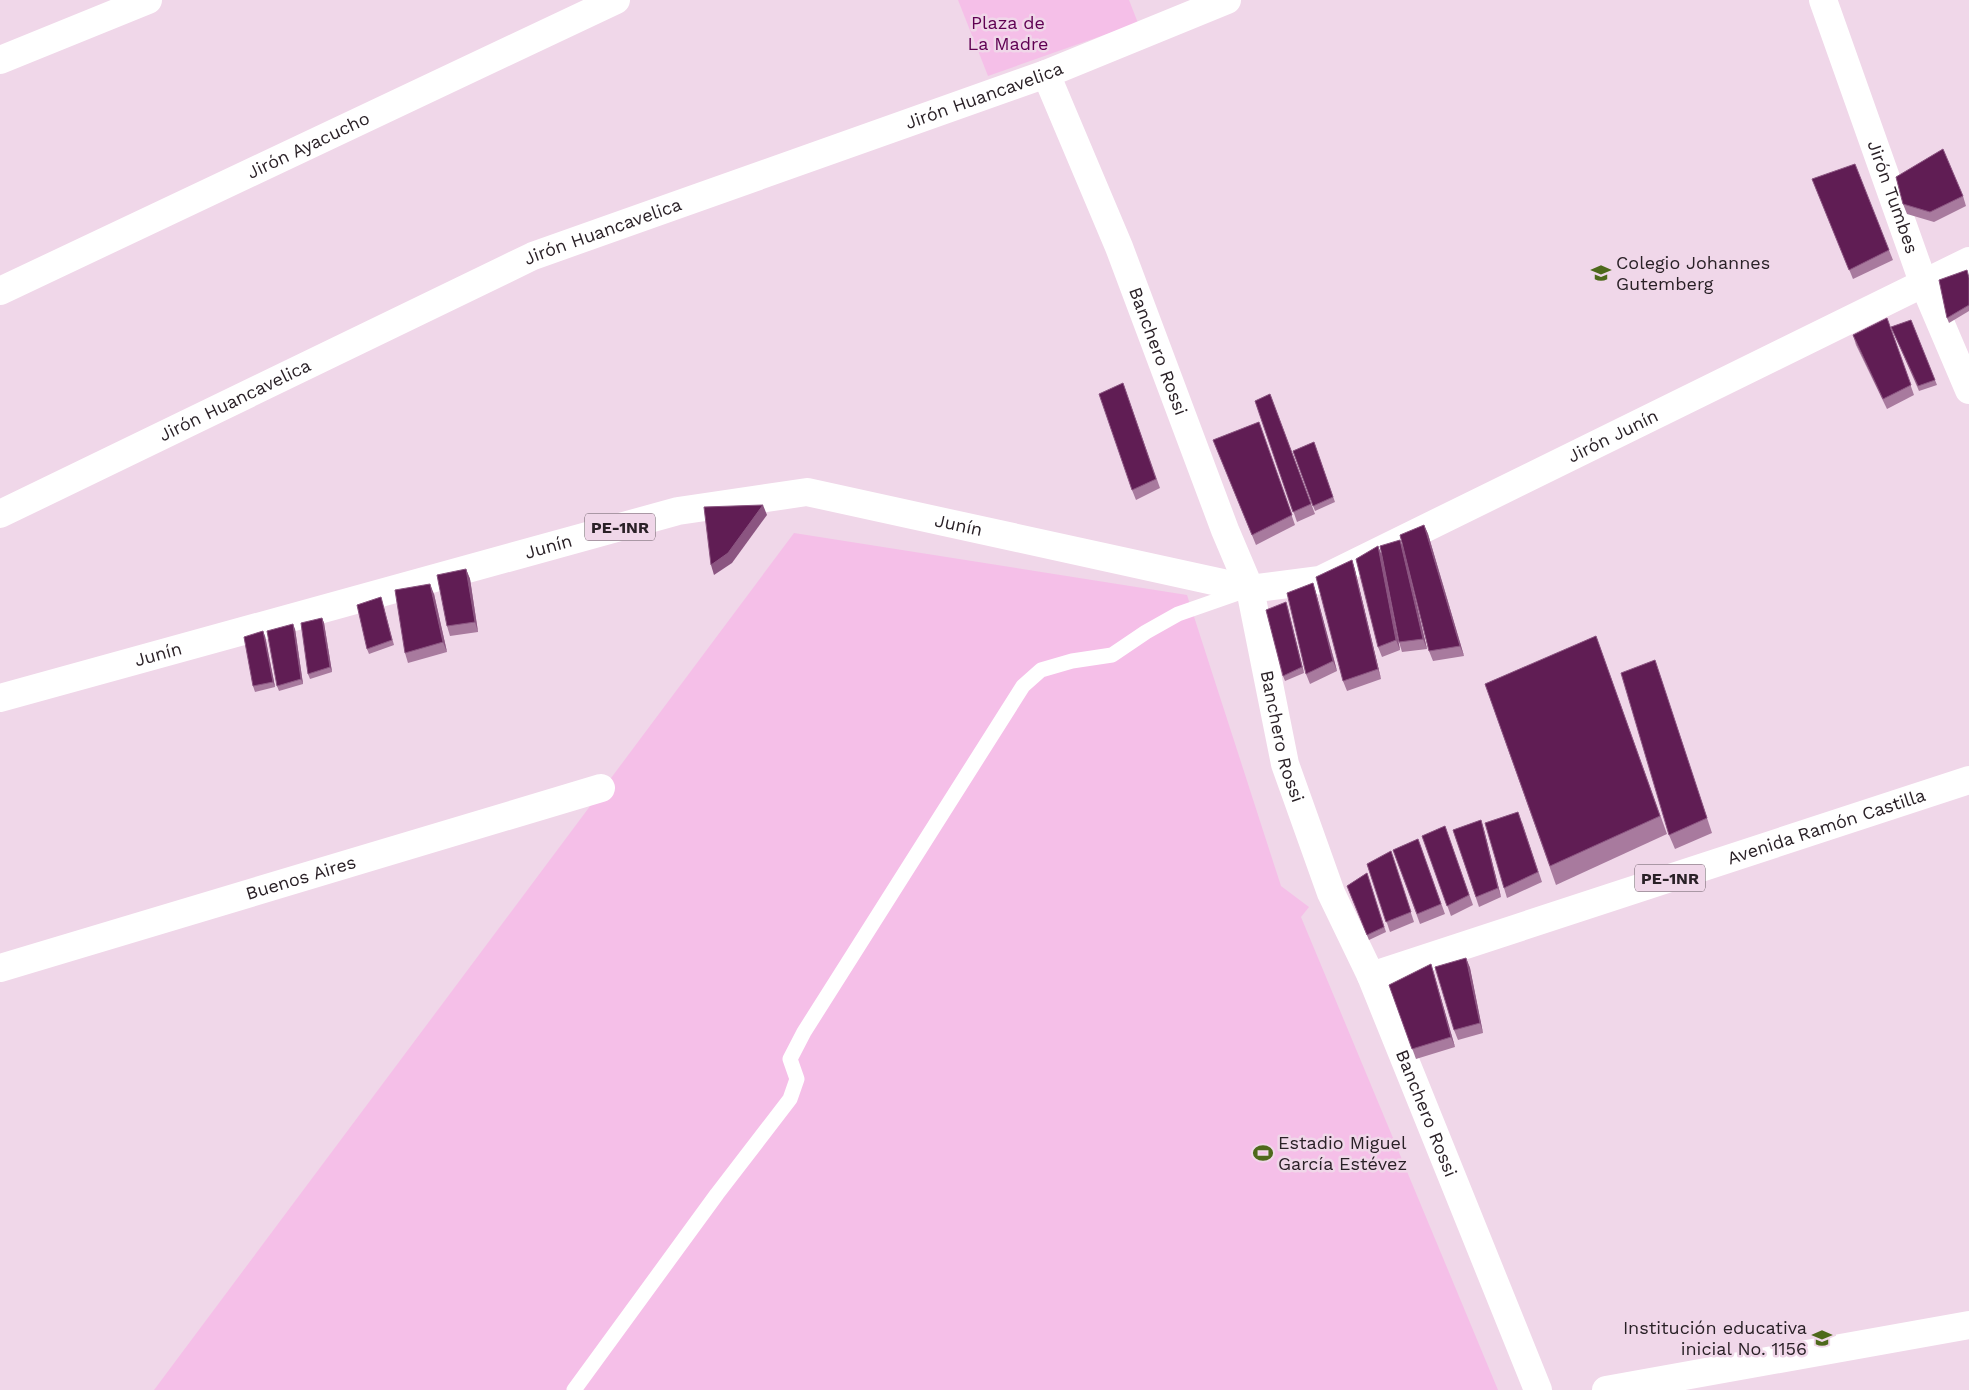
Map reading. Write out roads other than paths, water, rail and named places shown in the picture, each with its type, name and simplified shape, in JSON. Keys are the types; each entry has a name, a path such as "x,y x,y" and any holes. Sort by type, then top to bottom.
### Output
{"street":[{"path":"0,60 148,0"},
{"name":"Jirón Ayacucho","path":"0,291 616,0"},
{"name":"Jirón Huancavelica","path":"0,514 533,256 1046,74 1227,0"},
{"name":"Jirón Tumbes","path":"1824,0 1922,282 1969,390"},
{"name":"Banchero Rossi","path":"1046,74 1119,247 1222,520 1250,588 1285,764 1331,892 1370,976 1538,1390"},
{"name":"Jirón Junín","path":"1250,588 1320,580 1922,282 1969,261"},
{"name":"Junín","path":"0,698 678,511 807,492 1250,588"},
{"name":"Avenida Ramón Castilla","path":"1370,976 1969,780"},
{"name":"Buenos Aires","path":"0,968 601,788"},
{"path":"1606,1390 1969,1325"}],"lane":[{"path":"574,1390 716,1194 790,1099 797,1079 790,1059 804,1032 1023,686 1041,670 1072,661 1112,655 1146,632 1178,614 1250,588"}],"place":[{"name":"Colegio Johannes Gutemberg","path":"1601,273"},
{"name":"Estadio Miguel García Estévez","path":"1263,1153"},
{"name":"Institución educativa inicial No. 1156","path":"1822,1338"}],"park label":[{"name":"Plaza de La Madre","path":"1008,33"}]}
